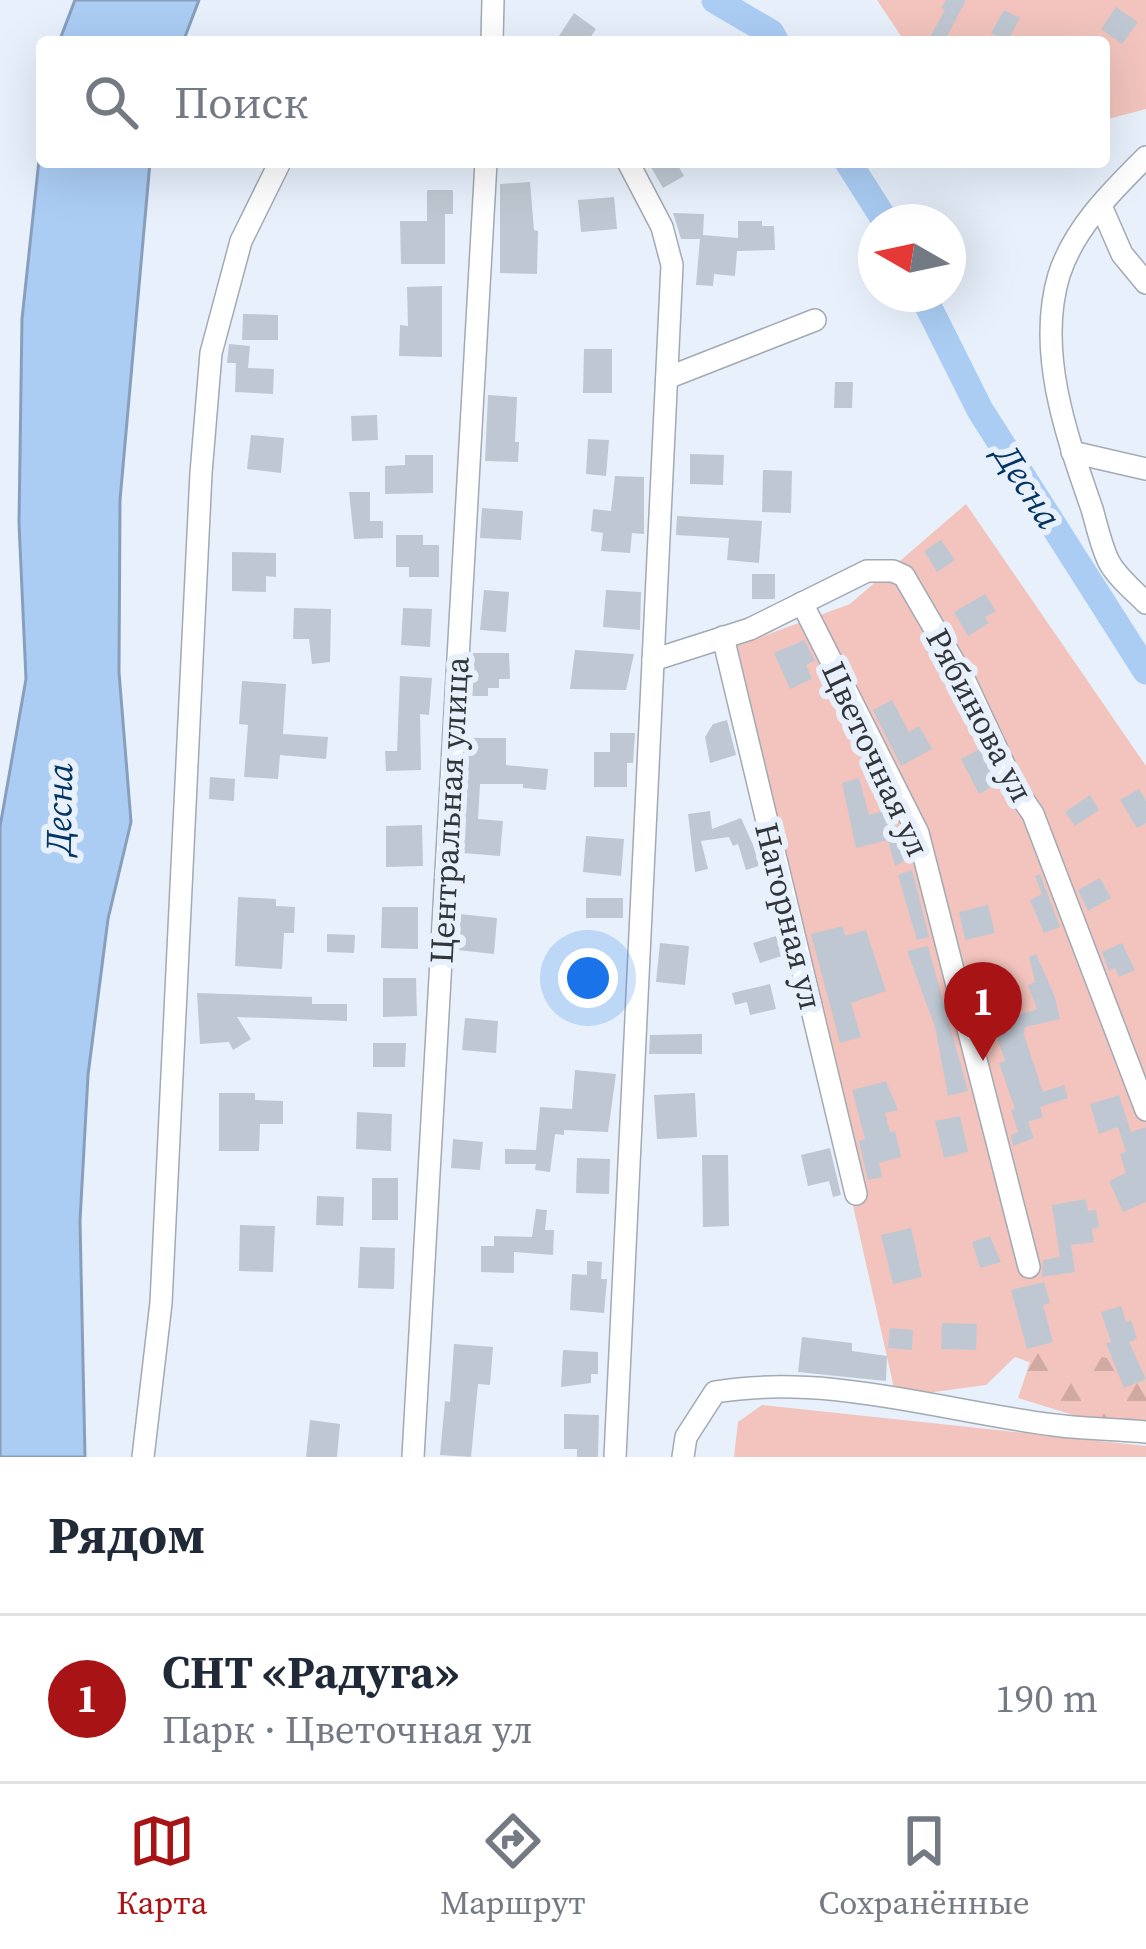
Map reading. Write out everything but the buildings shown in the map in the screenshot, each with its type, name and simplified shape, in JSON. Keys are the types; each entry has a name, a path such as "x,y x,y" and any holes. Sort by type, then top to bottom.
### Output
{"street":[{"path":"493,0 493,36"},
{"path":"1146,157 1072,243 1058,278 1051,338 1060,407 1111,565 1146,603"},
{"path":"142,1457 161,1303 201,473 212,353 241,241 277,168"},
{"name":"Центральная улица","path":"412,1457 486,168"},
{"path":"615,1457 672,265 662,227 631,168"},
{"path":"1101,206 1122,254 1146,283"},
{"path":"667,378 815,320"},
{"path":"1072,452 1146,470"},
{"name":"Рябинова ул","path":"653,660 722,638 867,572 893,571 904,576 1033,814 1146,1109"},
{"name":"Цветочная ул","path":"802,603 918,833 1030,1268"},
{"name":"Нагорная ул","path":"722,638 856,1194"},
{"path":"683,1457 686,1437 715,1392 766,1384 953,1406 1053,1425 1146,1432"}],"green space":[{"path":"877,0 1146,0 1146,109 1110,118 1110,36 901,36"},
{"path":"966,504 1146,766 1146,1393 1113,1393 1015,1357 986,1385 896,1397 728,649 850,604"},
{"path":"1035,1347 1146,1364 1146,1420 1083,1418 1018,1398"},
{"path":"762,1405 1146,1446 1146,1457 734,1457 738,1422"}],"water":[{"path":"75,0 199,0 185,36 61,36"},
{"path":"38,168 149,168 120,500 119,672 131,822 108,919 88,1075 80,1221 85,1457 0,1457 0,827 26,679 19,523 22,319"}],"waterway":[{"name":"Десна","path":"715,0 773,36"},
{"name":"Десна","path":"852,168 875,204"},
{"name":"Десна","path":"931,312 980,410 1146,671"}],"place":[{"name":"СНТ «Радуга»","path":"983,1061"}]}
